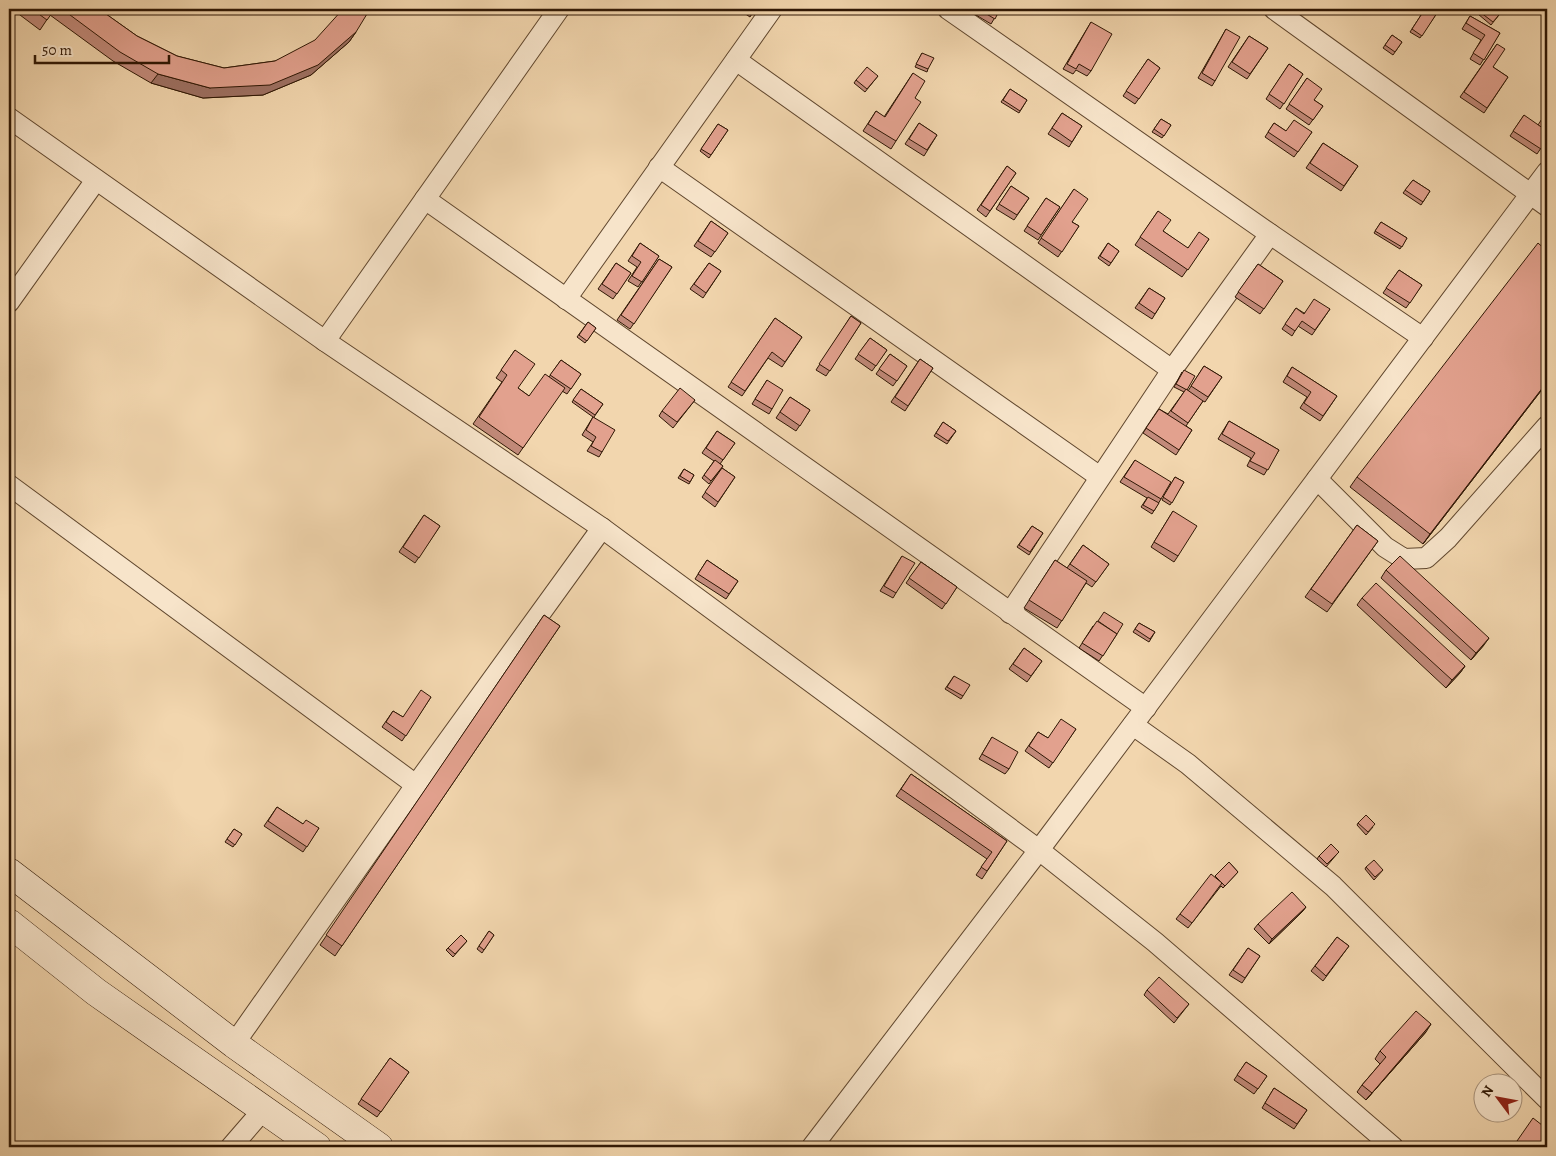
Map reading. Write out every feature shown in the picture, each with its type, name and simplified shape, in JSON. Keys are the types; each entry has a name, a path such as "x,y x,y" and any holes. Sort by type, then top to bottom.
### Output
{"main road":[{"path":"9,872 234,1044 379,1147"},
{"path":"9,923 96,992 317,1147"}],"street":[{"path":"325,342 559,9"},
{"path":"566,299 772,9"},
{"path":"948,9 1270,234 1423,338"},
{"path":"1274,9 1540,200"},
{"path":"736,60 1172,370"},
{"path":"9,118 325,342 602,528 1039,850 1155,942 1394,1147"},
{"path":"659,168 1100,477"},
{"path":"812,1147 1039,850 1423,338 1540,200 1547,172"},
{"path":"9,302 96,180"},
{"path":"425,199 1146,708"},
{"path":"1010,613 1172,370 1270,234"},
{"path":"1317,480 1386,547 1404,559 1426,558 1448,538 1547,426"},
{"path":"9,485 416,786"},
{"path":"234,1044 416,786 602,528"},
{"path":"1133,725 1188,764 1333,886 1547,1100"},
{"path":"231,1147 263,1110"}],"building":[{"path":"32,9 55,9 47,20"},
{"path":"62,9 99,9 137,36 177,56 224,68 275,61 315,40 343,9 370,9 356,32 318,65 270,85 210,88 158,74 120,52"},
{"path":"744,9 755,9 752,14"},
{"path":"978,9 1000,9 995,19"},
{"path":"1425,9 1430,9 1437,13 1422,36 1412,29"},
{"path":"1483,9 1503,10 1493,22 1480,12"},
{"path":"1470,16 1500,33 1484,60 1473,53 1485,35 1466,23"},
{"path":"1091,22 1112,34 1091,71 1079,64 1076,69 1067,64"},
{"path":"1226,29 1240,37 1215,81 1202,73"},
{"path":"1392,35 1402,42 1395,52 1385,45"},
{"path":"1249,36 1268,48 1250,74 1232,62"},
{"path":"1497,44 1505,49 1493,67 1508,77 1487,108 1464,92"},
{"path":"922,53 934,58 928,69 916,64"},
{"path":"1148,59 1160,68 1139,99 1126,91"},
{"path":"1289,64 1303,74 1284,104 1269,94"},
{"path":"867,67 878,76 867,89 856,80"},
{"path":"913,73 925,81 915,98 921,102 896,141 868,124 876,111 885,117"},
{"path":"1307,78 1322,89 1314,100 1323,106 1313,120 1289,104"},
{"path":"1010,89 1027,100 1020,111 1003,100"},
{"path":"1547,111 1547,131 1538,125"},
{"path":"1062,113 1082,126 1072,142 1052,128"},
{"path":"1524,115 1547,131 1547,139 1541,149 1513,131"},
{"path":"1161,119 1171,125 1164,136 1154,129"},
{"path":"1294,120 1312,132 1298,152 1268,132 1274,123 1286,131"},
{"path":"919,123 937,135 927,150 909,139"},
{"path":"718,124 728,130 711,155 701,149"},
{"path":"1323,143 1358,166 1344,186 1310,163"},
{"path":"1007,166 1016,173 990,211 981,205"},
{"path":"1413,180 1430,191 1423,202 1405,190"},
{"path":"1011,186 1029,198 1017,215 999,204"},
{"path":"1074,189 1088,199 1072,222 1079,226 1062,252 1041,238"},
{"path":"1046,198 1060,207 1041,235 1027,226"},
{"path":"1158,211 1171,220 1163,231 1188,248 1199,232 1209,239 1188,270 1140,237"},
{"path":"711,221 728,233 715,252 698,241"},
{"path":"1381,222 1407,238 1402,247 1375,231"},
{"path":"640,243 659,256 642,282 632,276 641,262 632,256"},
{"path":"1108,243 1119,251 1111,263 1100,256"},
{"path":"1538,243 1547,251 1547,382 1430,534 1357,477"},
{"path":"659,259 672,267 634,324 621,315"},
{"path":"616,263 631,273 617,294 602,284"},
{"path":"709,263 721,271 706,293 694,284"},
{"path":"1258,264 1283,281 1264,309 1238,292"},
{"path":"1399,270 1422,285 1410,303 1386,288"},
{"path":"1149,288 1165,298 1155,314 1139,303"},
{"path":"1314,299 1330,309 1315,330 1302,321 1295,331 1285,324 1296,308 1304,314"},
{"path":"851,316 861,323 830,371 819,364"},
{"path":"775,318 802,337 785,362 772,352 745,391 731,382"},
{"path":"588,322 596,328 587,341 579,335"},
{"path":"870,338 887,350 876,366 858,354"},
{"path":"515,350 535,364 518,388 529,396 545,374 565,388 523,448 479,417 507,375 501,370"},
{"path":"890,354 907,366 897,381 879,369"},
{"path":"920,359 933,368 908,406 895,397"},
{"path":"561,360 581,374 571,389 550,375"},
{"path":"1204,366 1222,377 1208,397 1191,386"},
{"path":"1292,367 1337,396 1323,416 1304,403 1311,392 1287,376"},
{"path":"1184,370 1195,376 1187,390 1176,384"},
{"path":"767,380 783,390 772,409 755,399"},
{"path":"680,388 695,400 677,422 662,411"},
{"path":"581,389 603,404 595,415 573,400"},
{"path":"1186,389 1203,401 1188,423 1171,411"},
{"path":"790,397 810,410 800,426 780,412"},
{"path":"1159,409 1192,430 1179,450 1146,428"},
{"path":"593,417 615,430 602,452 591,446 596,437 586,430"},
{"path":"1229,421 1279,450 1268,470 1250,461 1255,453 1222,434"},
{"path":"943,422 956,431 948,441 936,433"},
{"path":"717,431 735,443 723,460 706,448"},
{"path":"715,460 723,466 711,481 704,475"},
{"path":"1135,460 1171,482 1161,499 1124,477"},
{"path":"722,468 735,477 718,502 705,492"},
{"path":"684,469 694,475 690,482 680,476"},
{"path":"1175,477 1184,482 1172,503 1163,497"},
{"path":"1148,497 1159,503 1154,511 1143,505"},
{"path":"1173,511 1197,526 1178,556 1154,542"},
{"path":"424,515 440,526 419,558 403,547"},
{"path":"1357,525 1378,541 1332,604 1311,589"},
{"path":"1032,526 1043,533 1030,552 1019,545"},
{"path":"1083,545 1109,564 1096,582 1070,564"},
{"path":"902,556 915,563 896,593 884,586"},
{"path":"1400,556 1489,638 1476,653 1386,570"},
{"path":"707,560 738,581 729,594 698,574"},
{"path":"1055,560 1087,581 1062,621 1029,600"},
{"path":"921,562 957,587 946,604 909,578"},
{"path":"1376,583 1465,666 1452,680 1362,598"},
{"path":"1104,612 1123,624 1117,634 1098,621"},
{"path":"544,615 560,626 342,946 326,935"},
{"path":"1097,621 1117,634 1103,656 1082,643"},
{"path":"1139,623 1155,632 1150,639 1135,629"},
{"path":"1024,648 1042,661 1031,676 1013,664"},
{"path":"954,676 970,685 963,696 947,687"},
{"path":"421,690 431,697 406,736 386,722 393,711 403,717"},
{"path":"1061,719 1076,729 1053,763 1029,746 1038,732 1048,738"},
{"path":"992,737 1018,752 1009,769 982,754"},
{"path":"911,774 1007,841 987,871 981,867 992,852 901,789"},
{"path":"277,807 303,824 306,820 319,828 307,847 268,821"},
{"path":"1366,815 1375,824 1368,832 1358,823"},
{"path":"234,829 242,834 235,845 227,839"},
{"path":"1331,844 1339,852 1327,864 1319,856"},
{"path":"1374,860 1383,870 1375,877 1366,867"},
{"path":"1229,862 1238,872 1225,886 1215,876"},
{"path":"1211,874 1222,883 1192,923 1180,914"},
{"path":"1292,892 1306,907 1272,939 1258,924"},
{"path":"489,931 494,935 484,950 479,946"},
{"path":"461,935 467,941 455,954 448,948"},
{"path":"1337,937 1349,946 1326,976 1315,966"},
{"path":"1248,948 1260,956 1245,978 1233,970"},
{"path":"1159,977 1189,1004 1177,1018 1147,990"},
{"path":"1416,1011 1431,1024 1372,1093 1362,1085 1386,1057 1380,1051"},
{"path":"390,1058 409,1072 381,1112 361,1099"},
{"path":"1246,1062 1267,1076 1258,1089 1237,1075"},
{"path":"1274,1088 1307,1110 1297,1124 1265,1103"},
{"path":"1533,1118 1547,1129 1547,1147 1527,1147 1517,1141"}]}
